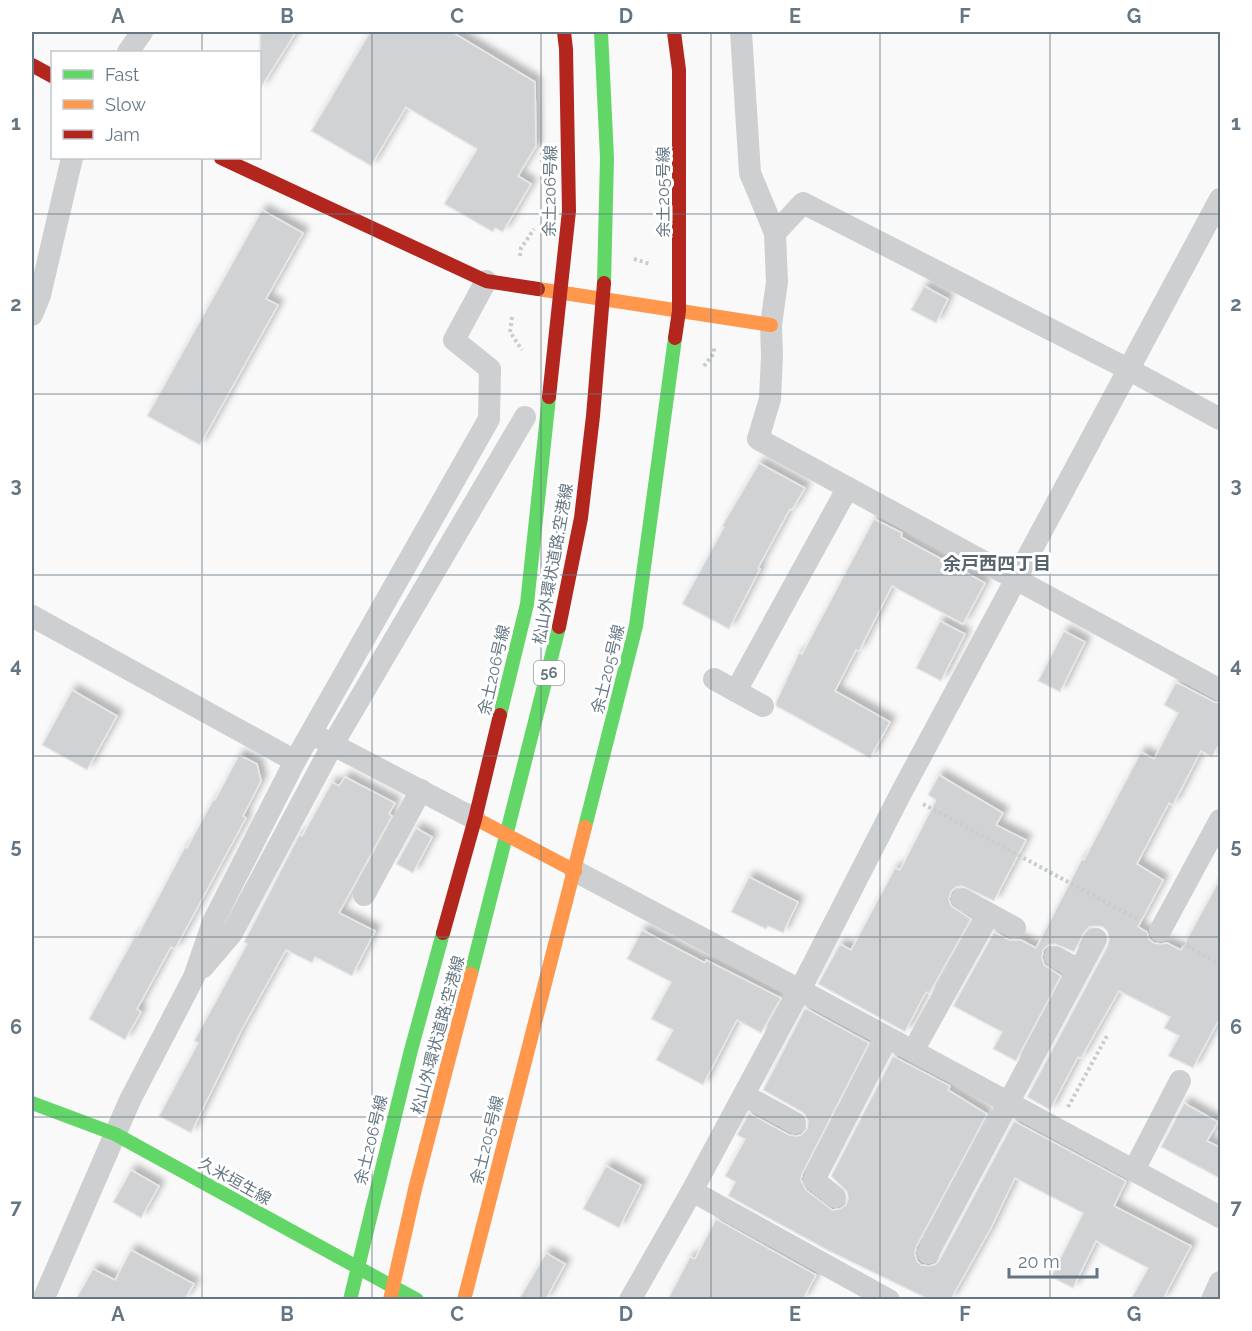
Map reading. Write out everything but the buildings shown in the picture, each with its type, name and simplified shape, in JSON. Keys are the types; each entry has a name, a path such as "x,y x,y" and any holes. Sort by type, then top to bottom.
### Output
{"main road":[{"name":"余土206号線","path":"350,1299 411,1050 476,819 527,604 569,212 564,32"},
{"name":"松山外環状道路;空港線","path":"390,1299 415,1189 556,645 581,518 593,416 604,284 607,158 601,32"},
{"name":"余土205号線","path":"464,1299 636,626 679,311 679,70 674,32"},
{"path":"32,65 51,75"},
{"path":"223,159 486,281 771,325"},
{"path":"476,819 575,871"},
{"name":"久米垣生線","path":"32,1103 115,1134 417,1299"}],"street":[{"path":"129,51 142,32"},
{"path":"741,32 750,173 775,233 777,282 771,325 770,399 758,439 1221,690"},
{"path":"32,315 40,295 72,159"},
{"path":"630,1299 744,1095 901,793 1221,199"},
{"path":"775,233 803,203 1221,419"},
{"path":"44,1299 130,1100 194,977 213,922 295,761 489,419 490,369 454,340 486,281"},
{"path":"194,977 232,933 333,744 525,417"},
{"path":"736,691 847,489"},
{"path":"32,616 295,761"},
{"path":"714,679 763,706"},
{"path":"311,733 476,819"},
{"path":"364,895 421,790"},
{"path":"1160,931 1221,820"},
{"path":"575,871 1221,1217"},
{"path":"962,899 1015,928"},
{"path":"913,1051 989,914"},
{"path":"928,1253 1096,939"},
{"path":"1055,957 1079,970"},
{"path":"835,1197 814,1180 887,1038"},
{"path":"1134,1170 1180,1081"},
{"path":"744,1095 795,1123"},
{"path":"692,1191 862,1293 889,1299"},
{"path":"1212,1299 1221,1282"}],"path":[{"path":"525,356 510,332 521,248 537,223"},
{"path":"901,793 1221,964"},
{"path":"1056,1129 1108,1034"}],"traffic: fast":[{"path":"601,32 607,158 604,283"},
{"path":"585,827 636,626 675,338"},
{"path":"500,715 527,604 549,397"},
{"path":"471,974 559,627"},
{"path":"350,1300 411,1050 443,933"},
{"path":"32,1103 115,1134 417,1300"}],"traffic: slow":[{"path":"538,289 771,325"},
{"path":"482,822 575,871"},
{"path":"464,1300 585,827"},
{"path":"390,1300 415,1189 471,974"}],"traffic: jam":[{"path":"549,397 569,211 564,32"},
{"path":"674,32 679,70 679,311 675,338"},
{"path":"32,65 51,75"},
{"path":"223,159 486,281 538,289"},
{"path":"559,627 581,518 593,416 604,283"},
{"path":"443,933 475,819 500,715"}],"district":[{"name":"余戸西四丁目","path":"997,563"}]}
